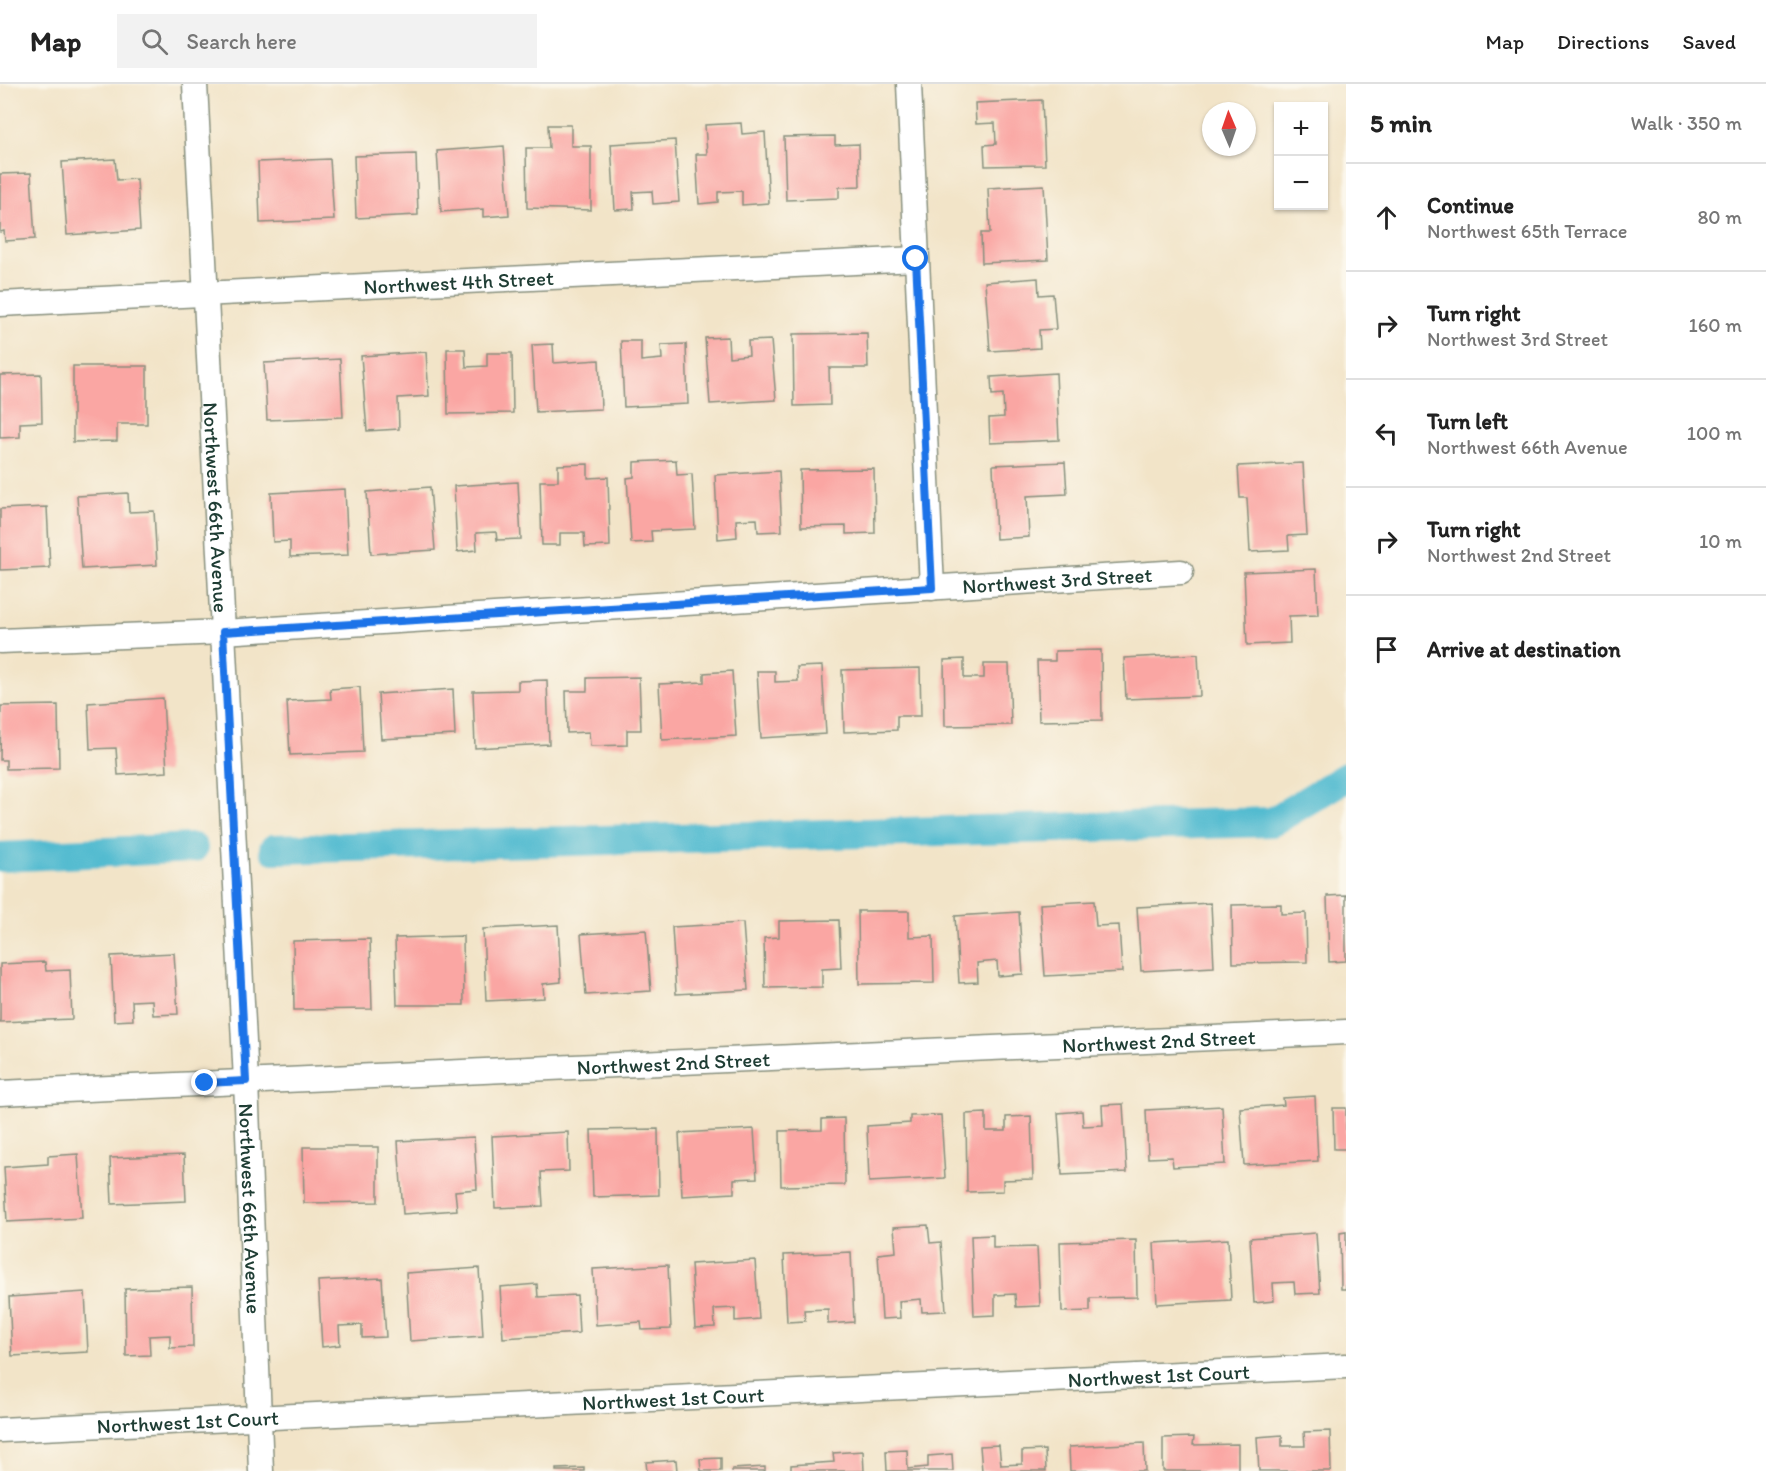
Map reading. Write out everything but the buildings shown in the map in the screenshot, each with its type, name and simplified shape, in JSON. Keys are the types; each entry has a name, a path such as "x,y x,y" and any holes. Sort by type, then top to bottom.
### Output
{"street":[{"name":"Northwest 66th Avenue","path":"195,84 246,1081 261,1471"},
{"path":"909,84 932,588"},
{"name":"Northwest 4th Street","path":"0,304 916,259"},
{"name":"Northwest 3rd Street","path":"0,641 223,632 1181,572"},
{"name":"Northwest 2nd Street","path":"0,1093 1346,1032"},
{"name":"Northwest 1st Court","path":"0,1431 1346,1366"}],"waterway":[{"path":"274,849 1272,822 1346,777"},
{"path":"0,857 193,848"}],"route":[{"path":"205,1083 246,1081 223,632 932,588 916,259"}]}
